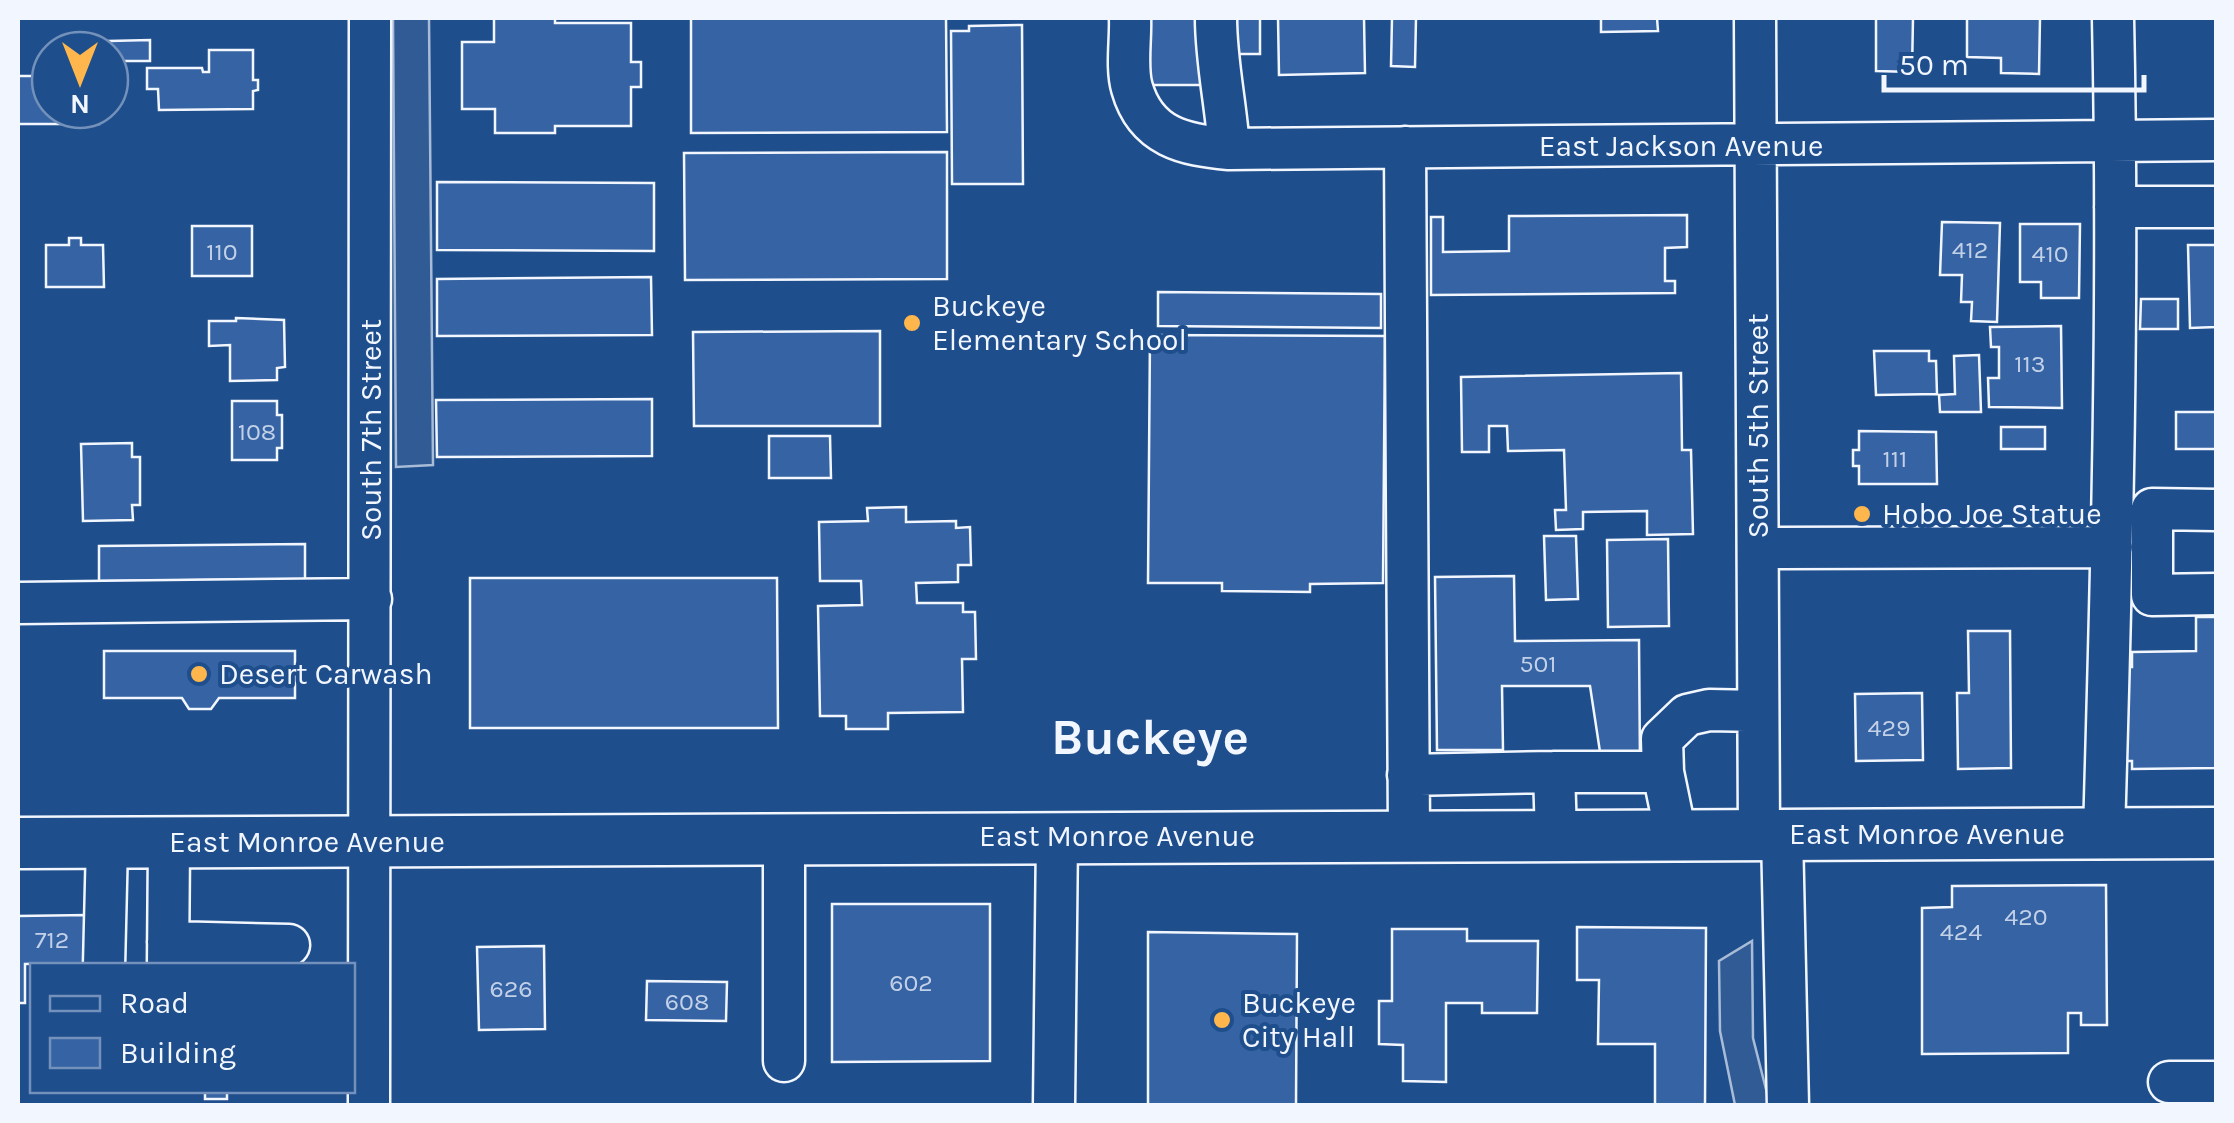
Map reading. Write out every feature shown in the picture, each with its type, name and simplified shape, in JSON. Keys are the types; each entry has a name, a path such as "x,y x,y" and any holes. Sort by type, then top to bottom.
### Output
{"main road":[{"name":"East Monroe Avenue","path":"18,842 2216,833"}],"street":[{"name":"South 7th Street","path":"369,1106 370,18"},
{"name":"East Jackson Avenue","path":"1130,18 1132,86 1151,125 1189,146 1756,146 2216,140"},
{"path":"1216,18 1216,64 1227,108 1229,149"},
{"name":"South 5th Street","path":"1755,18 1758,711 1771,834 1788,1106"},
{"path":"2104,833 2112,545 2116,142 2113,18"},
{"path":"1405,146 1409,834"},
{"path":"2115,206 2216,207"},
{"path":"2216,510 2152,509 2152,595 2216,594"},
{"path":"1758,548 2152,542"},
{"path":"18,602 371,599"},
{"path":"1676,834 1663,772 1662,739 1687,715 1708,710 1758,711"},
{"path":"1554,772 1556,835"},
{"path":"1408,775 1663,772"},
{"path":"1054,1106 1057,836"},
{"path":"784,839 784,1061"},
{"path":"104,963 107,842"},
{"path":"169,842 168,954 288,945"},
{"path":"2169,1082 2216,1082"}],"shaded area":[{"path":"393,18 429,18 433,465 396,467"},
{"path":"1752,941 1753,1038 1770,1105 1735,1105 1720,1031 1719,961"}],"building":[{"path":"494,18 631,23 631,62 641,62 641,87 631,87 631,126 555,126 555,133 495,133 495,109 462,109 462,42 494,42"},
{"path":"691,18 946,18 947,132 691,133"},
{"path":"1136,18 1206,18 1206,85 1137,85"},
{"path":"1226,18 1260,18 1260,54 1226,54"},
{"path":"1278,18 1364,18 1365,73 1279,75"},
{"path":"1392,18 1416,18 1415,67 1391,66"},
{"path":"1601,18 1657,18 1658,31 1601,32"},
{"path":"1876,18 1913,18 1912,72 1876,71"},
{"path":"1967,18 2040,18 2039,74 2001,73 2001,58 1967,57"},
{"path":"1022,25 1023,184 952,184 951,31 969,31 969,26"},
{"path":"130,40 150,40 150,61 130,61"},
{"path":"209,50 253,50 253,80 258,80 258,90 253,91 253,109 159,110 158,89 147,89 147,68 202,68 209,72"},
{"path":"18,76 30,76 30,124 18,124"},
{"path":"947,152 947,279 685,280 684,153"},
{"path":"437,182 654,183 654,251 437,250"},
{"path":"1687,215 1687,247 1665,248 1665,281 1675,281 1675,293 1431,295 1431,217 1443,217 1443,252 1509,251 1509,216"},
{"path":"1942,222 2000,223 1997,322 1971,321 1972,302 1961,302 1962,275 1940,275"},
{"path":"2020,224 2080,224 2079,298 2041,298 2041,282 2020,282"},
{"path":"192,226 252,226 252,276 192,276"},
{"path":"69,238 81,238 81,245 103,245 104,287 46,287 46,245 69,245"},
{"path":"2188,245 2216,245 2216,327 2190,328"},
{"path":"651,277 652,335 437,336 437,279"},
{"path":"1158,292 1381,294 1381,328 1158,326"},
{"path":"2141,299 2178,299 2178,329 2140,329"},
{"path":"284,320 285,367 277,368 277,380 230,381 230,345 209,346 209,321"},
{"path":"2061,326 2062,408 1989,407 1988,378 1999,378 1999,347 1991,347 1990,327"},
{"path":"880,331 880,426 694,426 693,332"},
{"path":"1150,335 1385,336 1383,583 1310,584 1310,592 1222,591 1222,583 1148,583"},
{"path":"1874,351 1929,351 1929,361 1936,361 1937,394 1876,395"},
{"path":"1979,355 1981,412 1940,412 1939,395 1955,394 1954,356"},
{"path":"1681,373 1682,450 1691,450 1693,534 1647,535 1647,511 1583,512 1583,529 1556,530 1555,510 1566,510 1564,450 1508,451 1507,426 1489,426 1489,452 1462,452 1461,377"},
{"path":"652,399 652,456 437,457 436,400"},
{"path":"232,401 277,401 277,415 282,415 282,448 277,448 277,460 232,460"},
{"path":"2176,412 2216,412 2216,449 2176,449"},
{"path":"2001,427 2045,427 2045,449 2001,449"},
{"path":"1859,431 1936,432 1937,484 1859,484 1859,466 1853,466 1853,450 1859,450"},
{"path":"769,436 830,436 831,478 769,478"},
{"path":"132,443 132,457 140,457 140,505 132,505 133,520 83,521 81,444"},
{"path":"906,507 906,522 956,521 956,528 970,527 971,565 958,565 958,582 916,583 917,603 963,603 963,612 975,612 976,659 962,659 963,712 888,713 888,729 846,729 846,716 820,716 818,606 862,605 861,581 820,581 819,522 868,521 867,508"},
{"path":"1544,536 1576,536 1578,599 1546,600"},
{"path":"1668,539 1669,626 1608,627 1607,540"},
{"path":"305,544 305,579 99,581 99,546"},
{"path":"1514,576 1515,641 1639,640 1640,764 1602,765 1590,686 1502,686 1503,750 1437,750 1435,577"},
{"path":"470,578 777,578 778,728 470,728"},
{"path":"2196,617 2216,617 2216,768 2132,769 2132,761 2116,761 2116,667 2132,667 2132,652 2196,651"},
{"path":"1968,631 2010,631 2011,768 1958,769 1957,693 1969,693"},
{"name":"Desert Carwash","path":"104,651 295,651 295,698 219,698 211,709 189,709 182,698 104,698"},
{"path":"1922,693 1923,760 1856,761 1855,694"},
{"path":"2106,885 2107,1025 2081,1025 2081,1013 2068,1013 2068,1053 1922,1054 1922,908 1952,907 1952,886"},
{"path":"832,904 990,904 990,1061 832,1062"},
{"path":"87,915 86,963 25,964 25,1003 18,1003 18,916"},
{"path":"1577,927 1706,928 1705,1106 1655,1106 1655,1044 1598,1044 1599,980 1577,980"},
{"path":"1392,929 1467,929 1467,941 1538,941 1537,1013 1482,1013 1482,1003 1446,1003 1446,1082 1403,1081 1403,1045 1379,1044 1379,1001 1392,1001"},
{"name":"Buckeye City Hall","path":"1148,932 1297,934 1296,1106 1148,1106"},
{"path":"544,946 545,1029 479,1030 477,947"},
{"path":"647,981 727,982 726,1021 646,1020"},
{"path":"205,1093 227,1093 227,1099 205,1099"}],"place":[{"name":"Buckeye Elementary School","path":"912,323"},
{"name":"Hobo Joe Statue","path":"1862,514"},
{"name":"Desert Carwash","path":"199,674"},
{"name":"Buckeye City Hall","path":"1222,1020"}],"district":[{"name":"Buckeye","path":"1150,737"}]}
